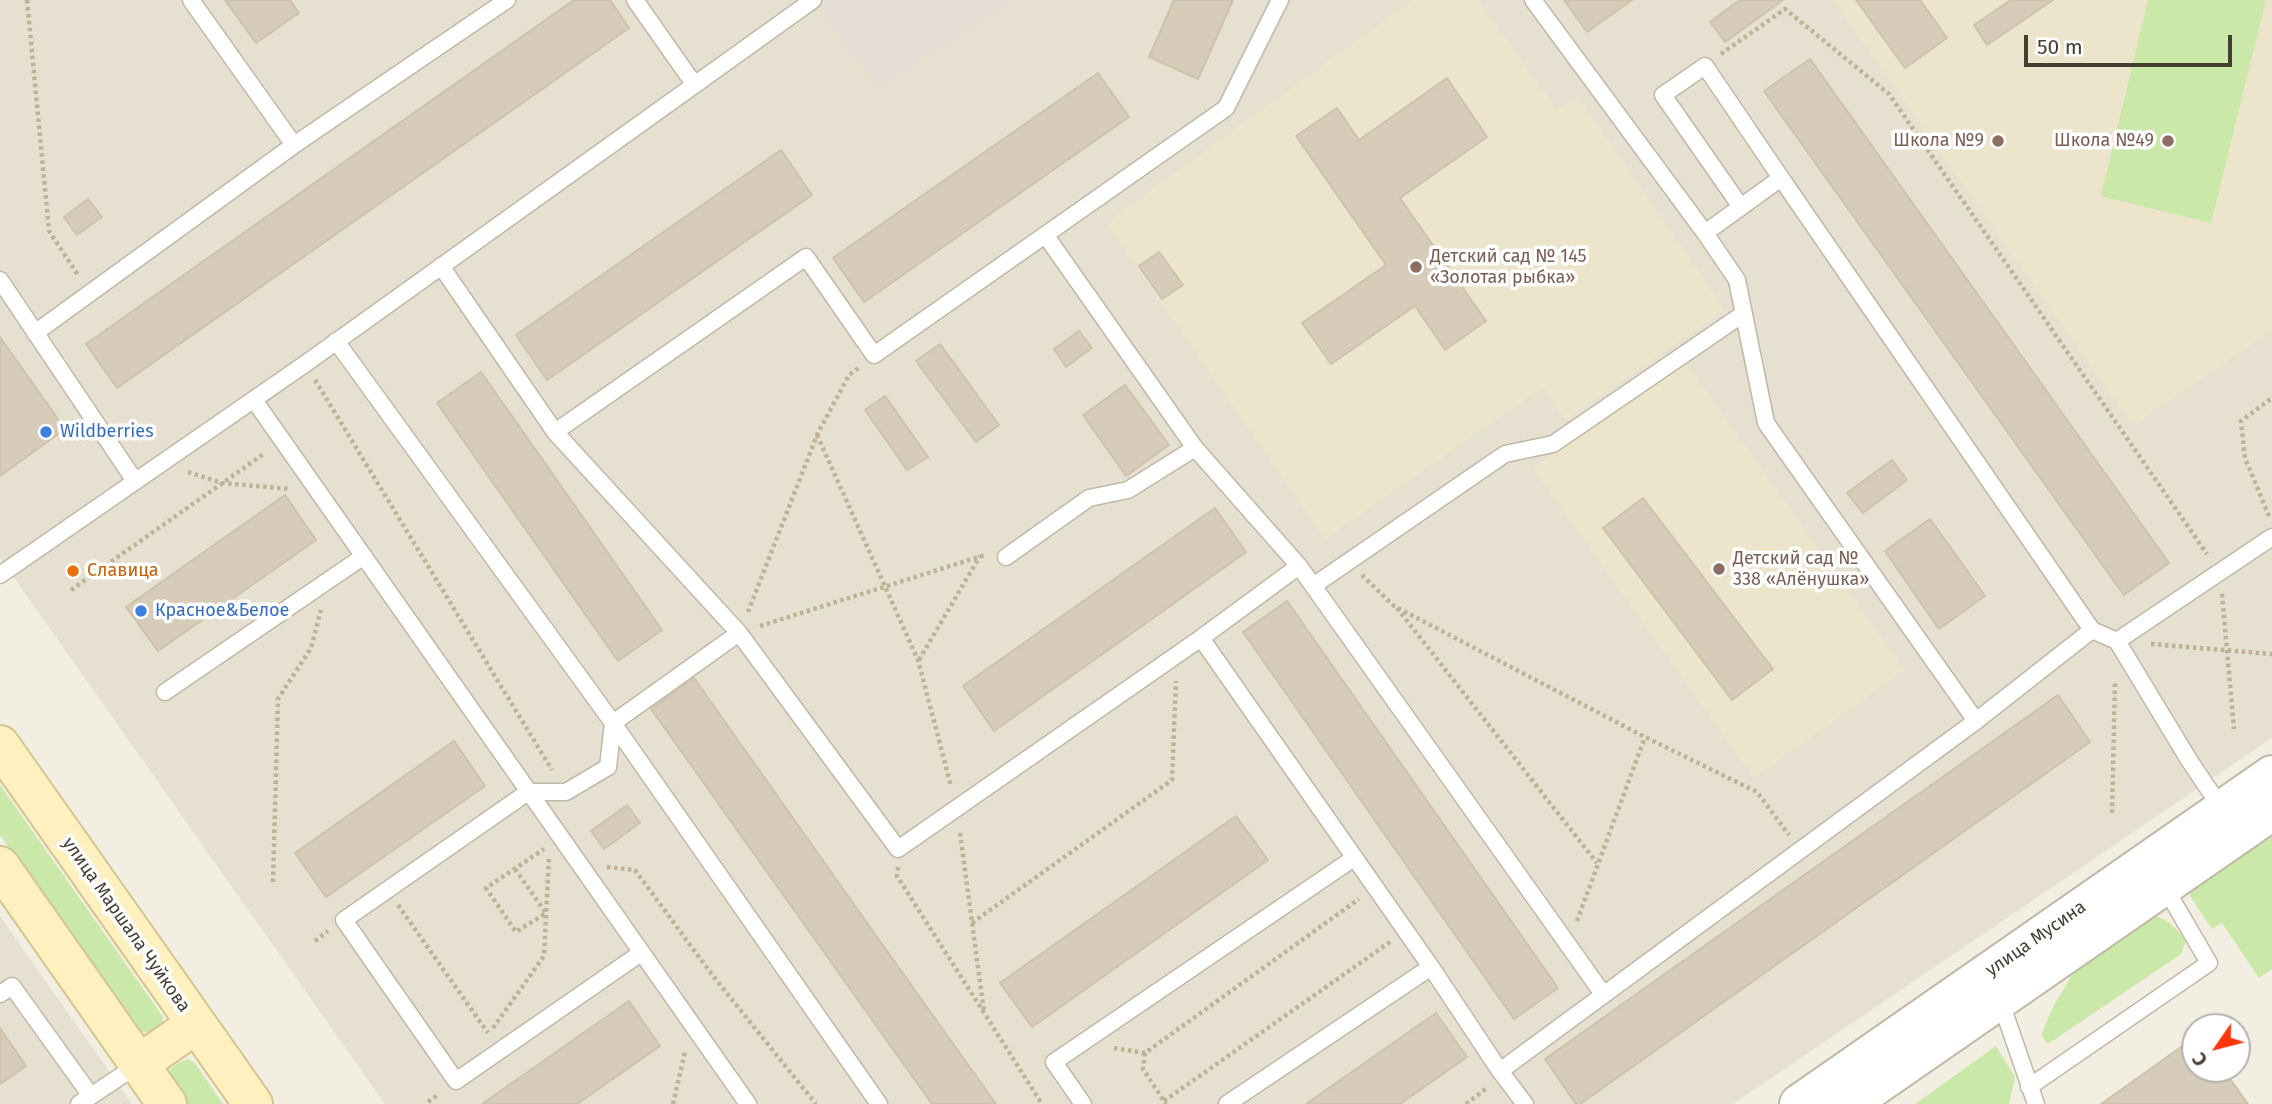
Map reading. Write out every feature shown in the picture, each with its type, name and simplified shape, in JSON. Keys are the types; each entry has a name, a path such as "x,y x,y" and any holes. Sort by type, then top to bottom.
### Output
{"main road":[{"name":"улица Маршала Чуйкова","path":"0,746 253,1104"},
{"path":"0,866 167,1104"},
{"path":"139,1064 196,1024"}],"street":[{"name":"улица Мусина","path":"1799,1104 2272,775"},
{"name":"улица Мусина","path":"1851,1104 2272,811"}],"lane":[{"path":"191,0 294,145"},
{"path":"35,333 294,145 507,0"},
{"path":"635,0 694,84"},
{"path":"555,432 806,257 874,355 1226,108 1280,0"},
{"path":"1533,0 1737,280 1766,423 1976,721"},
{"path":"0,575 305,364 802,3"},
{"path":"1741,207 1663,95 1705,66 2092,630 2117,641 2222,809"},
{"path":"1705,233 1781,178"},
{"path":"1046,236 1195,448 1299,566 1603,994"},
{"path":"441,266 555,432 740,633 898,849 1177,655 1299,566"},
{"path":"0,280 135,481"},
{"path":"1313,586 1505,454 1553,444 1744,313"},
{"path":"336,341 613,723 880,1104"},
{"path":"254,400 748,1104"},
{"path":"1006,557 1089,498 1128,490 1195,448"},
{"path":"2117,641 2272,537"},
{"path":"165,692 364,556"},
{"path":"1500,1071 1976,721 2092,630"},
{"path":"641,953 456,1081 344,919 528,792 566,792 608,767 613,723 740,633"},
{"path":"1201,638 1525,1104"},
{"path":"1083,1104 1054,1062 1354,858"},
{"path":"2029,1087 2209,962 2164,886"},
{"path":"1227,1104 1430,967"},
{"path":"0,994 12,986 85,1100 139,1064"},
{"path":"2000,999 2036,1104"}],"path":[{"path":"27,0 49,232 90,293"},
{"path":"1705,66 1785,9 1889,94 2220,572 2234,729"},
{"path":"740,633 817,435 849,375 874,355"},
{"path":"305,364 566,792"},
{"path":"2272,398 2241,421 2245,458 2272,524"},
{"path":"817,435 918,660 957,808 984,1012"},
{"path":"71,590 282,441"},
{"path":"161,463 222,483 318,491"},
{"path":"740,633 981,555 1006,557"},
{"path":"918,660 981,555"},
{"path":"1348,562 1394,606 1597,863"},
{"path":"273,882 278,699 311,648 330,579"},
{"path":"1394,606 1644,737 1757,792 1799,850"},
{"path":"972,923 1172,780 1177,655"},
{"path":"1584,967 1577,918 1644,737"},
{"path":"489,1034 544,956 546,913 549,846 486,888 516,932 546,913"},
{"path":"898,849 897,876 1042,1104"},
{"path":"603,867 635,870 713,976 816,1104"},
{"path":"515,869 546,913"},
{"path":"1082,1043 1145,1053 1374,888"},
{"path":"387,889 500,1051"},
{"path":"1145,1053 1143,1069 1165,1102 1405,931"},
{"path":"673,1104 692,1024"}],"shaded area":[{"path":"0,0 2272,0 2272,738 1733,1104 385,1104 0,558"},
{"path":"813,0 1013,0 877,86"},
{"name":"Детский сад № 145 «Золотая рыбка»","path":"1412,0 1478,0 1557,110 1578,96 1725,310 1565,420 1543,387 1325,539 1106,223"},
{"name":"Школа №49","path":"1833,0 2272,0 2272,330 2133,426"},
{"name":"Детский сад № 338 «Алёнушка»","path":"1684,360 1905,670 1754,778 1533,468"},
{"path":"0,916 132,1104 0,1104"}],"green space":[{"path":"2148,0 2266,0 2211,223 2101,196"},
{"path":"0,785 163,1017 162,1025 156,1032 140,1032 0,835"},
{"path":"2272,832 2272,969 2259,978 2222,923 2212,929 2190,896 2190,885"},
{"path":"2145,915 2164,919 2177,931 2186,941 2181,954 2048,1044 2041,1035 2053,1007 2084,955"},
{"path":"1996,1046 2015,1077 2009,1104 1915,1104"},
{"path":"188,1059 194,1062 223,1104 188,1104 171,1079 170,1070"}],"building":[{"path":"225,0 290,0 299,13 256,43"},
{"path":"574,0 610,0 629,28 117,388 86,344"},
{"path":"1174,0 1233,0 1198,79 1149,57"},
{"path":"1564,0 1632,0 1587,32"},
{"path":"1740,0 1783,0 1725,42 1710,22"},
{"path":"1856,0 1920,0 1947,38 1905,68"},
{"path":"2011,0 2053,0 1987,45 1974,25"},
{"path":"1810,59 2169,563 2124,595 1764,91"},
{"path":"1098,73 1129,117 864,302 833,258"},
{"path":"1447,78 1487,137 1400,198 1486,321 1445,350 1415,306 1331,364 1302,323 1386,265 1296,136 1337,108 1359,140"},
{"path":"781,150 812,195 547,380 516,335"},
{"path":"88,199 102,217 77,235 64,217"},
{"path":"1159,252 1183,285 1162,299 1139,266"},
{"path":"1079,331 1092,348 1066,367 1054,349"},
{"path":"0,337 65,429 0,476"},
{"path":"940,344 999,425 976,442 916,361"},
{"path":"481,372 662,630 618,661 437,403"},
{"path":"1125,385 1169,445 1126,476 1083,415"},
{"path":"885,396 928,457 907,470 865,410"},
{"path":"1892,460 1907,480 1863,513 1847,493"},
{"path":"285,495 316,540 158,651 126,607"},
{"path":"1643,498 1773,669 1732,700 1603,528"},
{"path":"1215,508 1246,552 994,731 963,686"},
{"path":"1930,519 1985,596 1939,629 1885,551"},
{"path":"1287,601 1558,988 1514,1019 1243,632"},
{"path":"694,678 996,1104 932,1104 651,709"},
{"path":"2058,695 2090,742 1580,1104 1576,1104 1545,1059"},
{"path":"454,741 485,786 326,897 295,853"},
{"path":"627,805 640,823 604,849 591,831"},
{"path":"1236,816 1268,860 1032,1027 1000,983"},
{"path":"629,1001 660,1046 577,1104 482,1104"},
{"path":"1436,1013 1467,1057 1400,1104 1306,1104"},
{"path":"0,1028 26,1066 0,1084"},
{"path":"2181,1047 2181,1083 2233,1083 2248,1104 2101,1104"}],"place":[{"name":"Школа №9","path":"1998,141"},
{"name":"Школа №49","path":"2168,141"},
{"name":"Детский сад № 145 «Золотая рыбка»","path":"1416,267"},
{"name":"Wildberries","path":"46,432"},
{"name":"Детский сад № 338 «Алёнушка»","path":"1719,569"},
{"name":"Славица","path":"73,571"},
{"name":"Красное&Белое","path":"141,611"}]}
